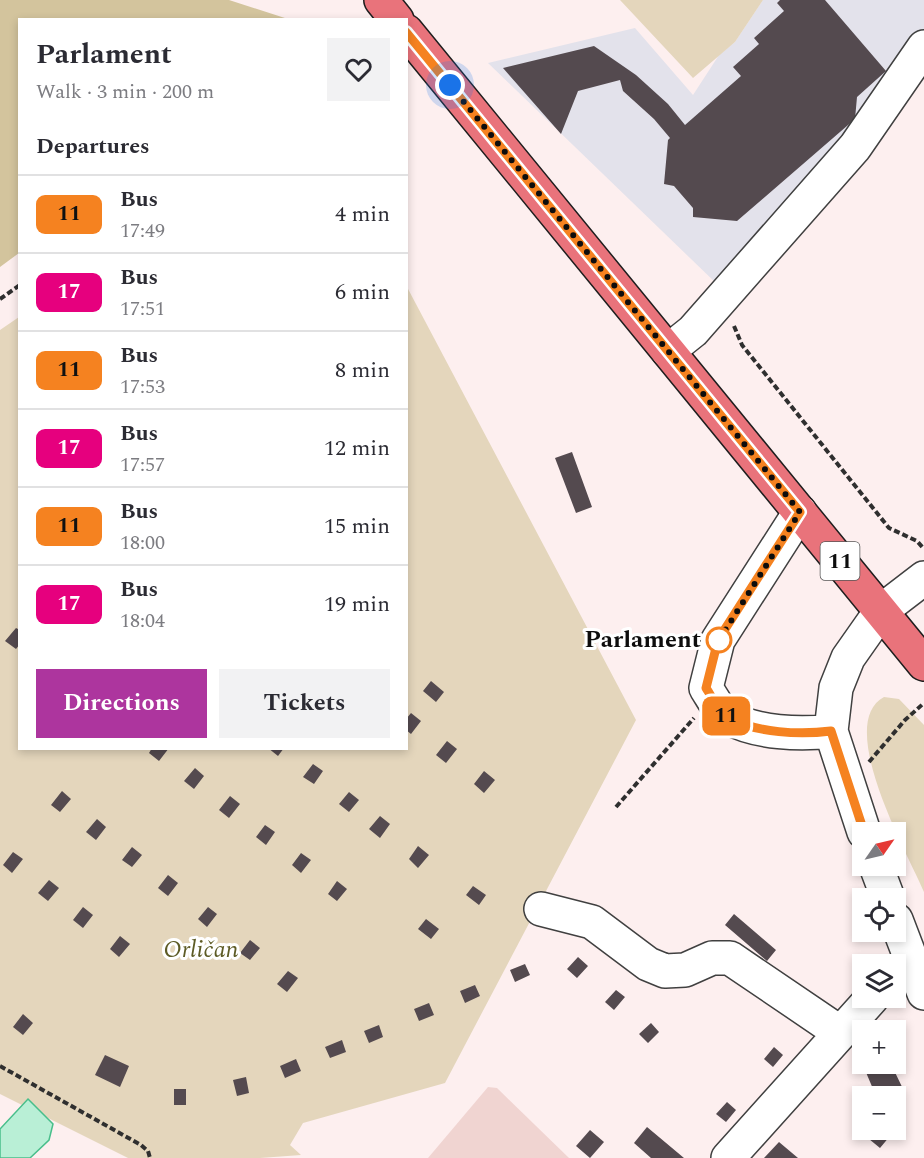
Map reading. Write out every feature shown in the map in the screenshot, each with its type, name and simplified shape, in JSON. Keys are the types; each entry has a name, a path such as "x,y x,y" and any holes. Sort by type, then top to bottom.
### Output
{"main road":[{"path":"381,0 395,18"},
{"name":"11","path":"408,34 924,664"}],"street":[{"path":"668,351 693,331 855,147 924,47"},
{"path":"800,512 718,640 706,688 727,717 763,729 817,733 831,731"},
{"path":"861,822 831,731 836,688 848,658 881,611 924,578"},
{"path":"541,909 592,922 648,964 665,971 685,970 712,958 730,958 839,1032"},
{"path":"906,969 924,993"},
{"path":"728,1158 862,1008"}],"path":[{"path":"0,299 18,286"},
{"path":"722,298 742,345 890,528 917,541 924,549"},
{"path":"616,807 713,698"},
{"path":"845,775 867,765 905,720 924,704"},
{"path":"0,1066 141,1145 148,1151 150,1158"}],"shaded area":[{"path":"0,0 229,0 285,18 18,18 18,254 0,267"},
{"path":"763,0 924,0 924,32 820,173 719,286 488,63 635,28 693,95 719,55 735,42"},
{"path":"488,1087 497,1088 569,1158 428,1158"},
{"path":"28,1099 53,1124 49,1140 30,1158 0,1158 0,1129"}],"green space":[{"path":"620,0 763,0 735,42 693,78"},
{"name":"Orličan","path":"408,289 636,720 445,1083 303,1123 290,1145 301,1155 260,1158 128,1158 0,1094 0,330 18,318 18,750 408,750"},
{"path":"884,697 899,699 924,725 924,892 906,853 906,822 891,822 870,761 867,734 871,712"}],"building":[{"path":"780,0 825,0 886,71 857,97 855,119 737,221 693,217 693,208 674,186 664,184 670,138 654,119 623,91 620,80 578,91 561,134 503,68 594,46 636,75 668,104 685,125 741,76 733,67 759,44 754,38 784,11 777,3"},
{"path":"572,452 592,507 576,513 555,458"},
{"path":"16,628 18,629 16,649 5,641"},
{"path":"431,681 444,692 436,702 423,691"},
{"path":"411,713 421,721 411,734 408,732 408,717"},
{"path":"447,741 457,749 446,763 436,755"},
{"path":"151,750 167,750 159,761 149,753"},
{"path":"270,750 282,750 278,756"},
{"path":"313,764 323,771 314,784 303,777"},
{"path":"195,768 204,776 194,789 184,781"},
{"path":"484,771 495,780 484,793 474,784"},
{"path":"62,791 71,799 60,812 51,805"},
{"path":"349,792 359,800 349,812 339,804"},
{"path":"230,796 240,804 229,818 219,810"},
{"path":"380,816 390,824 380,838 369,829"},
{"path":"97,819 106,827 96,840 86,832"},
{"path":"265,825 275,832 266,845 256,837"},
{"path":"418,846 429,855 418,868 409,859"},
{"path":"132,847 142,855 132,867 122,860"},
{"path":"13,852 23,859 12,873 3,865"},
{"path":"301,853 311,860 301,873 292,865"},
{"path":"168,875 178,883 168,896 158,888"},
{"path":"49,880 59,888 48,901 38,893"},
{"path":"337,881 347,889 337,901 328,894"},
{"path":"473,886 486,895 479,905 466,895"},
{"path":"83,907 93,915 83,928 73,920"},
{"path":"208,907 217,914 207,927 198,919"},
{"path":"734,914 776,950 767,961 725,925"},
{"path":"426,919 439,929 431,939 418,929"},
{"path":"120,936 130,944 119,957 110,949"},
{"path":"250,940 260,948 250,960 240,953"},
{"path":"578,957 588,966 577,978 567,969"},
{"path":"525,964 530,975 515,982 510,970"},
{"path":"288,971 298,978 287,992 277,984"},
{"path":"475,985 480,996 465,1003 460,991"},
{"path":"616,990 625,997 614,1010 605,1002"},
{"path":"429,1003 434,1015 419,1021 414,1009"},
{"path":"23,1014 33,1023 23,1035 13,1027"},
{"path":"651,1023 659,1032 648,1043 639,1034"},
{"path":"379,1025 383,1037 369,1043 364,1031"},
{"path":"342,1040 346,1052 330,1058 325,1047"},
{"path":"774,1047 783,1055 773,1067 764,1059"},
{"path":"105,1055 129,1066 120,1087 95,1075"},
{"path":"296,1059 301,1071 285,1078 280,1066"},
{"path":"867,1074 896,1074 902,1086 872,1086"},
{"path":"246,1077 249,1093 237,1096 233,1080"},
{"path":"174,1089 186,1089 186,1105 174,1105"},
{"path":"727,1102 736,1110 726,1122 716,1114"},
{"path":"647,1127 684,1158 651,1158 634,1143"},
{"path":"590,1130 604,1142 590,1158 576,1146"},
{"path":"870,1140 887,1140 880,1148"},
{"path":"779,1142 798,1158 764,1158"}],"bus line":[{"name":"11","path":"408,34 800,512 718,640 706,688 727,717 763,729 817,733 831,731 861,822"}],"place":[{"name":"Parlament","path":"719,640"}],"route":[{"path":"450,85 800,512 719,640"}]}
